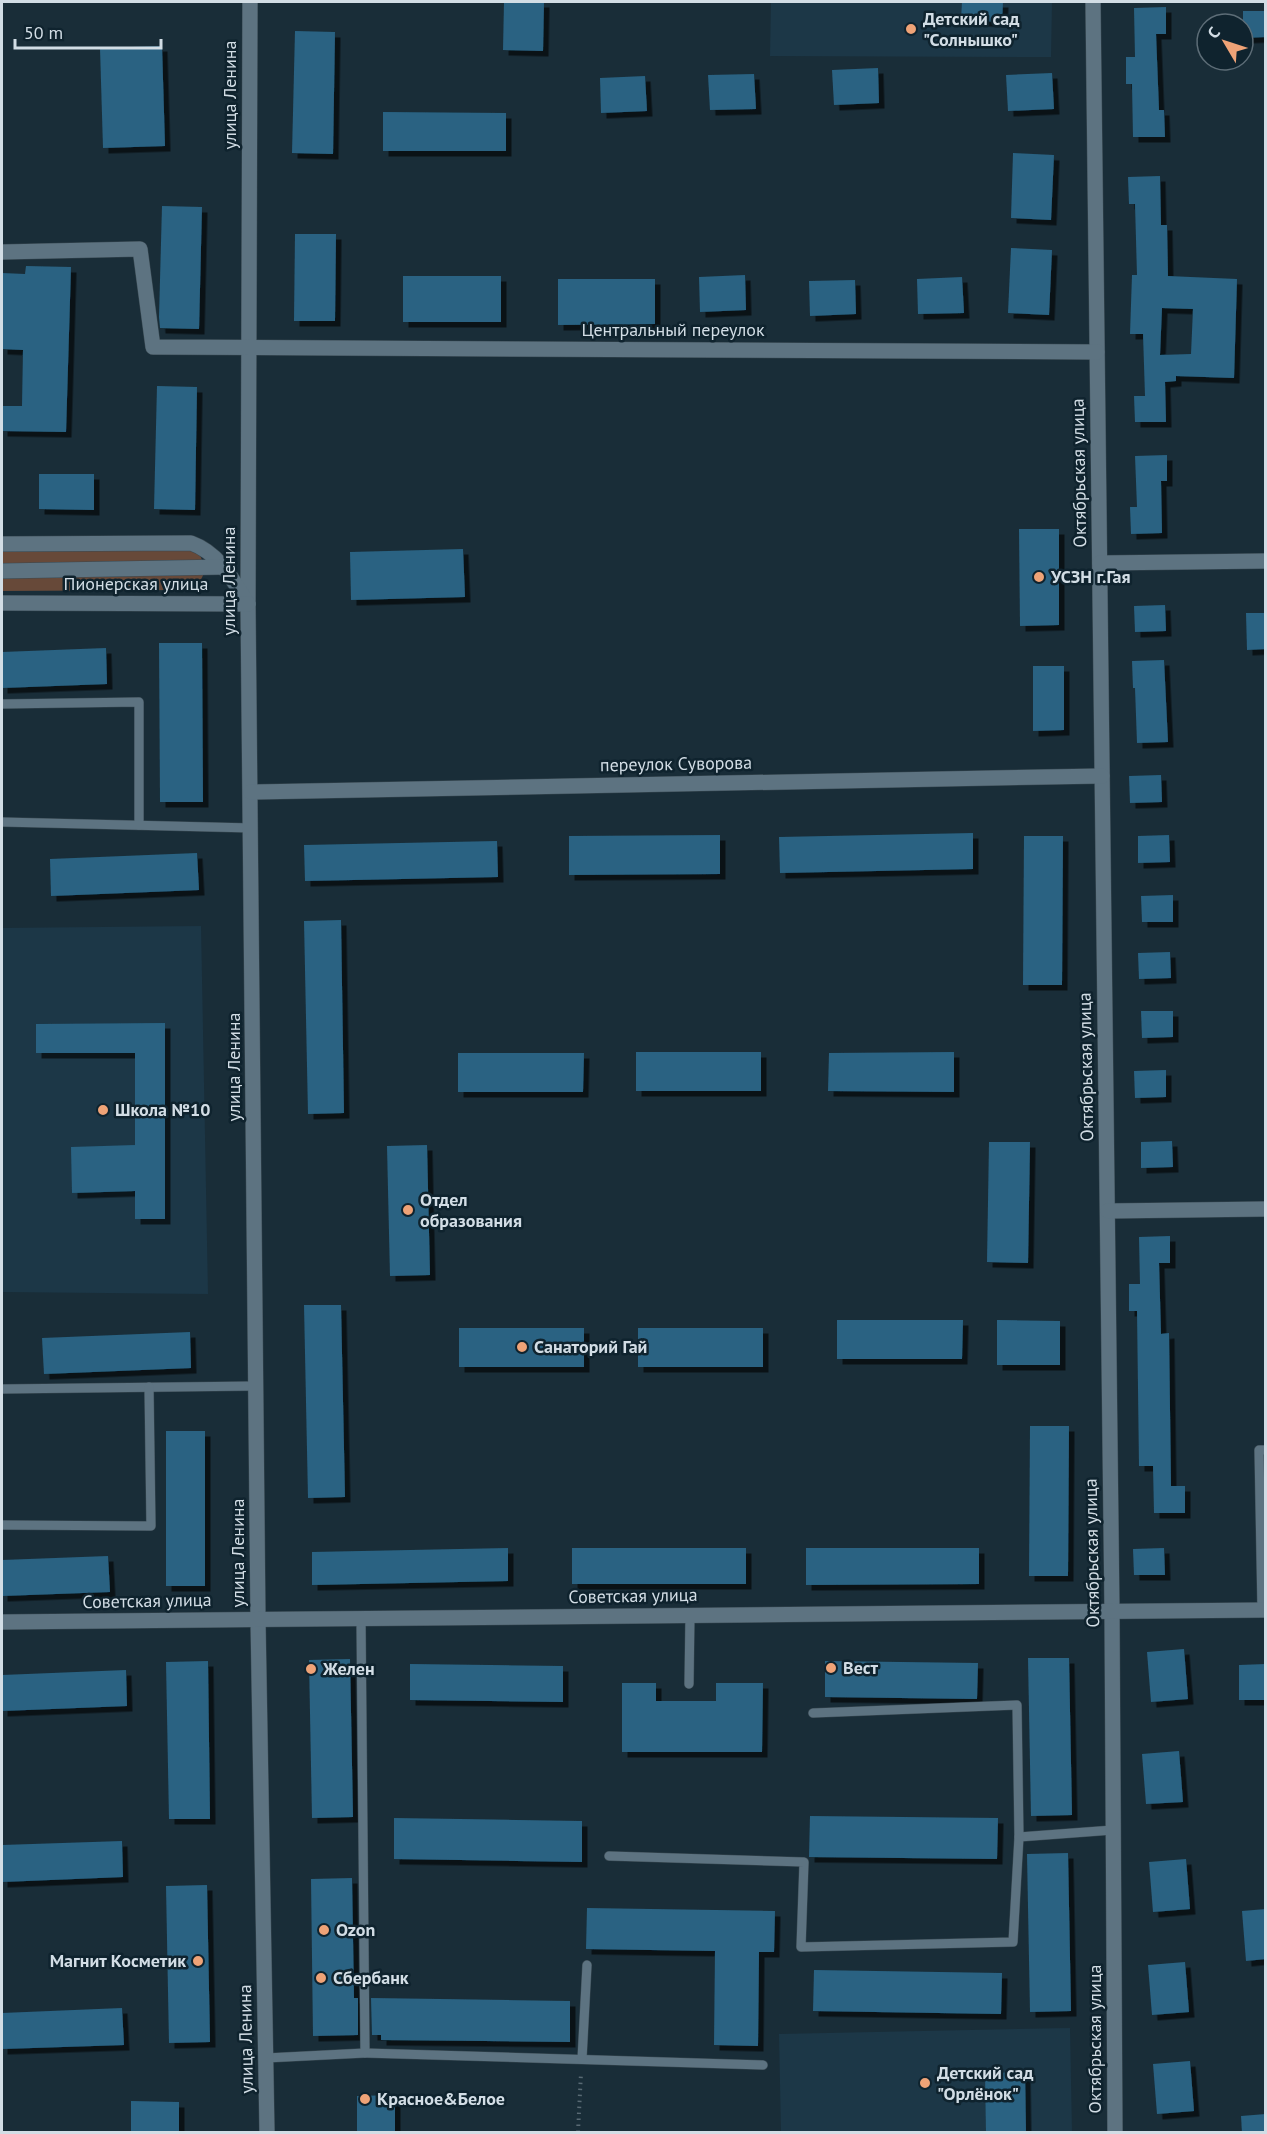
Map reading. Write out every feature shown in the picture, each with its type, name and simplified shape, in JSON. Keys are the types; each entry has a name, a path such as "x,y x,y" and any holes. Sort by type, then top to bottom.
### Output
{"street":[{"name":"улица Ленина","path":"250,2 248,604 258,1620 267,2133"},
{"name":"Октябрьская улица","path":"1093,2 1108,1210 1115,2133"},
{"name":"Центральный переулок","path":"2,252 140,249 153,347 1097,352"},
{"name":"Пионерская улица","path":"2,544 191,543 202,547 224,567 248,604"},
{"path":"1100,563 1266,561"},
{"path":"2,571 224,567"},
{"name":"Пионерская улица","path":"2,603 248,604"},
{"name":"переулок Суворова","path":"251,792 1102,776"},
{"path":"1108,1210 1266,1209"},
{"name":"Советская улица","path":"2,1622 1264,1611"}],"lane":[{"path":"2,704 139,702 139,825"},
{"path":"2,822 252,828"},
{"path":"2,1389 256,1386"},
{"path":"2,1525 151,1526 149,1387"},
{"path":"1264,1611 1259,1450 1266,1450"},
{"path":"689,1684 690,1615"},
{"path":"362,1619 365,2053"},
{"path":"609,1856 804,1862 801,1947 1013,1942 1019,1837 1017,1706 813,1713"},
{"path":"1019,1837 1113,1830"},
{"path":"582,2059 587,1965"},
{"path":"266,2058 365,2053 763,2065"}],"path":[{"path":"578,2133 582,2059"}],"shaded area":[{"name":"Детский сад \"Солнышко\"","path":"771,2 1052,2 1051,57 770,56"},
{"path":"184,547 199,553 206,569 198,586 185,590 2,591 2,549"},
{"name":"Школа №10","path":"201,926 208,1294 2,1292 2,928"},
{"name":"Детский сад \"Орлёнок\"","path":"1070,2028 1072,2132 781,2132 779,2034"}],"building":[{"path":"504,2 544,2 543,51 503,50"},
{"path":"962,2 1003,2 1002,22 961,20"},
{"path":"1166,7 1166,34 1156,34 1159,110 1164,110 1165,137 1133,137 1132,84 1126,84 1126,57 1135,57 1134,8"},
{"path":"1266,11 1266,37 1255,37 1255,12 1243,12"},
{"path":"295,31 335,32 333,154 292,153"},
{"path":"162,46 165,146 103,148 100,48"},
{"path":"878,68 879,103 834,105 832,70"},
{"path":"1052,73 1054,109 1008,111 1006,75"},
{"path":"754,74 756,109 710,110 708,75"},
{"path":"645,76 647,111 601,113 600,78"},
{"path":"383,112 506,113 506,151 383,151"},
{"path":"1013,153 1054,155 1051,220 1011,218"},
{"path":"1160,176 1161,225 1167,225 1168,276 1237,279 1234,378 1176,376 1176,381 1165,382 1166,422 1135,422 1134,396 1145,396 1143,334 1130,334 1132,275 1137,275 1135,204 1129,204 1128,177","holes":["1162,308 1193,309 1191,354 1160,355"]},
{"path":"162,206 202,207 199,329 160,328"},
{"path":"295,234 336,234 335,321 294,321"},
{"path":"1011,248 1052,250 1049,315 1008,313"},
{"path":"26,266 71,267 66,432 2,431 2,406 22,406 23,350 2,349 2,273 25,274"},
{"path":"745,275 746,310 700,312 699,277"},
{"path":"403,276 501,276 501,322 403,322"},
{"path":"962,277 964,313 918,314 917,279"},
{"path":"558,279 655,279 655,324 558,325"},
{"path":"855,280 856,314 810,316 809,281"},
{"path":"157,386 197,387 195,510 154,509"},
{"path":"1167,455 1167,481 1161,481 1162,533 1131,534 1130,507 1137,507 1135,456"},
{"path":"39,474 94,474 94,510 39,509"},
{"name":"УСЗН г.Гая","path":"1019,529 1059,529 1059,625 1020,626"},
{"path":"463,549 465,597 351,600 350,552"},
{"path":"1165,605 1166,631 1135,632 1134,606"},
{"path":"1246,613 1266,613 1266,649 1247,650"},
{"path":"159,643 202,643 203,802 160,802"},
{"path":"106,648 107,684 2,688 2,652"},
{"path":"1164,660 1168,742 1137,743 1132,661"},
{"path":"1033,666 1064,666 1064,730 1033,731"},
{"path":"1161,775 1162,802 1130,803 1129,776"},
{"path":"973,833 973,869 780,873 779,837"},
{"path":"720,835 720,874 569,875 569,836"},
{"path":"1169,835 1170,862 1138,863 1138,836"},
{"path":"1024,836 1063,836 1062,985 1023,985"},
{"path":"497,841 498,877 305,881 304,845"},
{"path":"197,853 199,890 51,896 50,859"},
{"path":"1173,895 1173,922 1142,922 1141,896"},
{"path":"341,920 344,1113 308,1114 304,921"},
{"path":"1170,952 1171,978 1139,979 1138,953"},
{"path":"1141,1011 1173,1011 1173,1037 1142,1038"},
{"path":"165,1023 165,1219 135,1219 135,1191 72,1193 71,1147 135,1145 135,1053 36,1053 36,1024"},
{"path":"636,1052 761,1052 761,1091 636,1091"},
{"path":"954,1052 954,1092 828,1091 829,1053"},
{"path":"458,1053 584,1053 583,1092 458,1092"},
{"path":"1166,1070 1166,1097 1135,1098 1134,1071"},
{"path":"1172,1141 1173,1167 1141,1168 1141,1142"},
{"path":"989,1142 1030,1142 1028,1263 987,1262"},
{"name":"Отдел образования","path":"427,1145 430,1275 390,1276 387,1146"},
{"path":"1170,1236 1170,1263 1159,1263 1161,1334 1169,1333 1171,1486 1185,1486 1185,1513 1154,1513 1153,1466 1139,1466 1137,1311 1129,1311 1129,1284 1140,1284 1139,1237"},
{"path":"304,1305 341,1305 345,1497 308,1498"},
{"path":"837,1320 963,1320 962,1359 837,1359"},
{"path":"997,1320 1060,1321 1060,1365 997,1365"},
{"name":"Санаторий Гай","path":"459,1328 584,1328 584,1367 459,1367"},
{"path":"638,1328 763,1328 763,1367 638,1367"},
{"path":"190,1332 191,1368 44,1374 42,1338"},
{"path":"1030,1426 1069,1426 1068,1576 1029,1576"},
{"path":"166,1431 205,1431 205,1586 166,1586"},
{"path":"508,1548 508,1581 312,1585 312,1552"},
{"path":"572,1548 746,1548 746,1584 572,1584"},
{"path":"806,1548 979,1548 979,1584 806,1585"},
{"path":"1164,1548 1165,1575 1134,1575 1133,1549"},
{"path":"108,1556 110,1592 2,1596 2,1560"},
{"path":"1184,1649 1188,1699 1151,1702 1147,1652"},
{"path":"1028,1658 1069,1658 1072,1815 1031,1816"},
{"path":"350,1659 353,1817 312,1818 309,1660"},
{"path":"208,1661 210,1819 169,1819 166,1662"},
{"path":"825,1661 978,1663 977,1699 825,1697"},
{"path":"410,1664 563,1666 563,1702 410,1700"},
{"path":"1266,1664 1266,1700 1239,1700 1239,1665"},
{"path":"126,1670 127,1706 2,1711 2,1675"},
{"path":"622,1683 656,1683 656,1701 716,1701 716,1683 763,1683 762,1752 622,1752"},
{"path":"1179,1751 1183,1802 1146,1804 1142,1754"},
{"path":"810,1816 998,1818 997,1859 809,1857"},
{"path":"394,1818 582,1821 582,1862 394,1859"},
{"path":"122,1841 123,1877 2,1882 2,1845"},
{"path":"1068,1853 1071,2011 1030,2012 1027,1854"},
{"path":"1186,1859 1190,1909 1153,1912 1149,1862"},
{"path":"352,1878 354,1998 358,1998 358,2035 313,2036 311,1879"},
{"path":"207,1885 210,2042 169,2043 166,1886"},
{"path":"587,1908 775,1911 774,1952 759,1952 758,2046 714,2045 715,1951 586,1949"},
{"path":"1266,1909 1266,1959 1246,1961 1242,1911"},
{"path":"1185,1962 1189,2012 1152,2015 1148,1965"},
{"path":"814,1970 1002,1973 1001,2014 813,2011"},
{"path":"371,1998 570,2001 570,2042 381,2040 381,2035 372,2035"},
{"path":"122,2008 124,2045 2,2049 2,2013"},
{"path":"1190,2061 1194,2111 1157,2114 1153,2064"},
{"path":"1025,2072 1026,2133 986,2133 985,2073"},
{"path":"395,2095 395,2133 357,2133 357,2096"},
{"path":"131,2101 179,2102 179,2133 131,2133"},
{"path":"1266,2114 1266,2133 1242,2133 1241,2116"}],"place":[{"name":"Детский сад \"Солнышко\"","path":"911,29"},
{"name":"УСЗН г.Гая","path":"1039,577"},
{"name":"Школа №10","path":"103,1110"},
{"name":"Отдел образования","path":"408,1210"},
{"name":"Санаторий Гай","path":"522,1347"},
{"name":"Вест","path":"831,1668"},
{"name":"Желен","path":"311,1669"},
{"name":"Ozon","path":"324,1930"},
{"name":"Магнит Косметик","path":"198,1961"},
{"name":"Сбербанк","path":"321,1978"},
{"name":"Детский сад \"Орлёнок\"","path":"925,2083"},
{"name":"Красное&Белое","path":"365,2099"}]}
